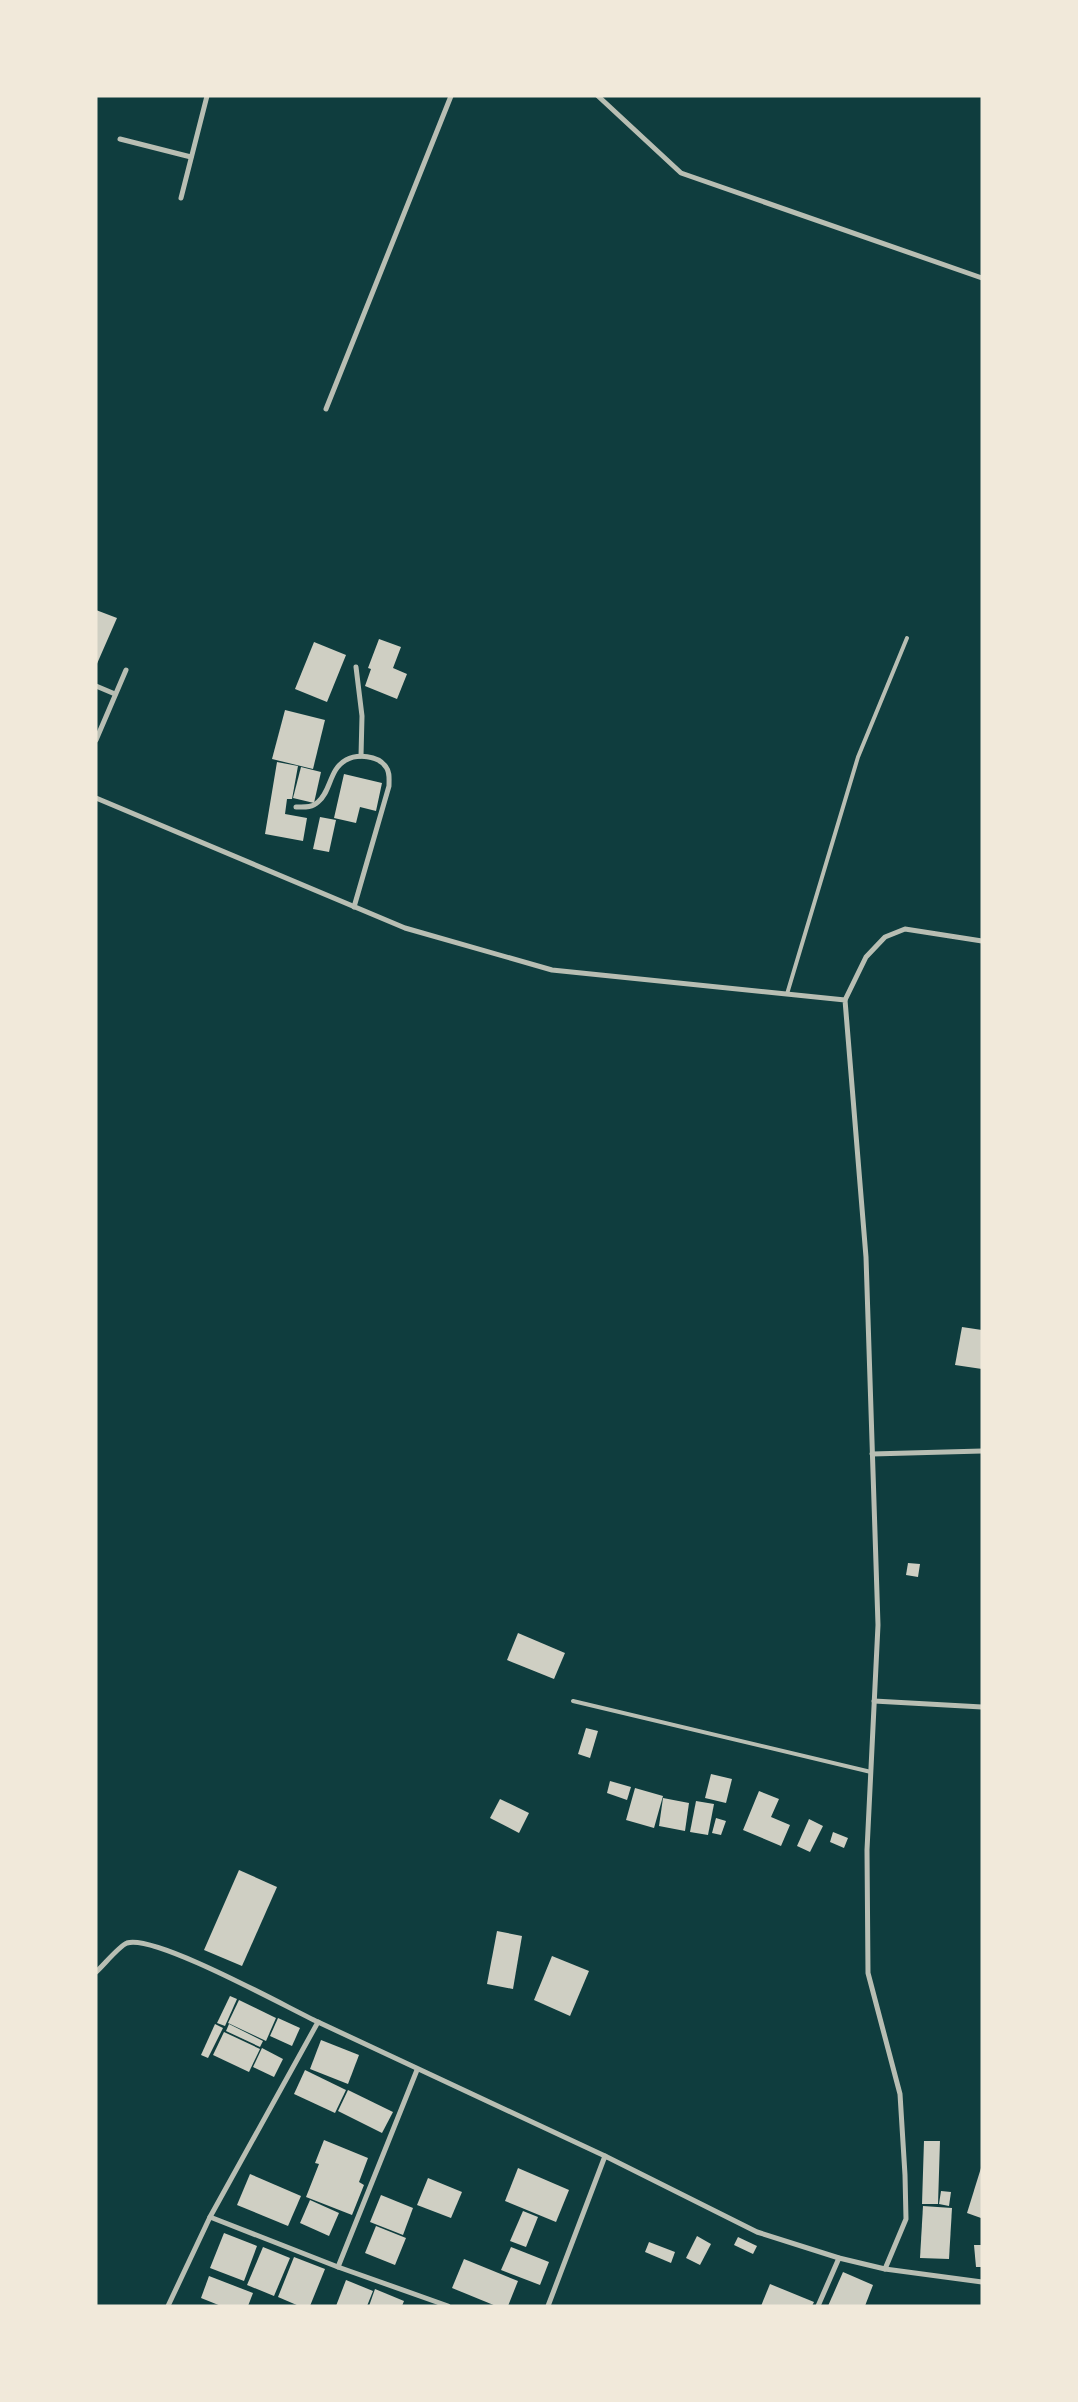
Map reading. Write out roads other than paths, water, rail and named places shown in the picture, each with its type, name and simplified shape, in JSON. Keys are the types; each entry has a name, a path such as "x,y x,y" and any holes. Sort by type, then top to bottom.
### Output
{"street":[{"path":"180,198 207,96"},
{"path":"326,409 451,96"},
{"path":"598,96 682,173 982,278"},
{"path":"120,139 191,157"},
{"path":"356,667 362,716 361,756"},
{"path":"96,740 126,670"},
{"path":"96,686 115,694"},
{"path":"296,807 313,806 321,800 337,767 346,760 361,756 375,759 385,765 389,774 389,786 354,907"},
{"path":"96,798 405,928 552,970 845,1000"},
{"path":"884,2269 906,2219 905,2175 900,2094 868,1974 868,1850 878,1625 866,1257 845,1000 866,958 885,937 905,929 982,941"},
{"path":"872,1454 982,1451"},
{"path":"874,1701 982,1708"},
{"path":"96,1972 126,1944 141,1942 172,1951 417,2070 605,2156 757,2232 839,2258 884,2269 982,2282"},
{"path":"168,2306 210,2217 318,2022"},
{"path":"338,2267 417,2070"},
{"path":"548,2306 605,2156"},
{"path":"210,2217 338,2267 448,2306"},
{"path":"818,2306 839,2258"}],"lane":[{"path":"787,994 858,757 907,638"},
{"path":"574,1701 871,1772"}]}
